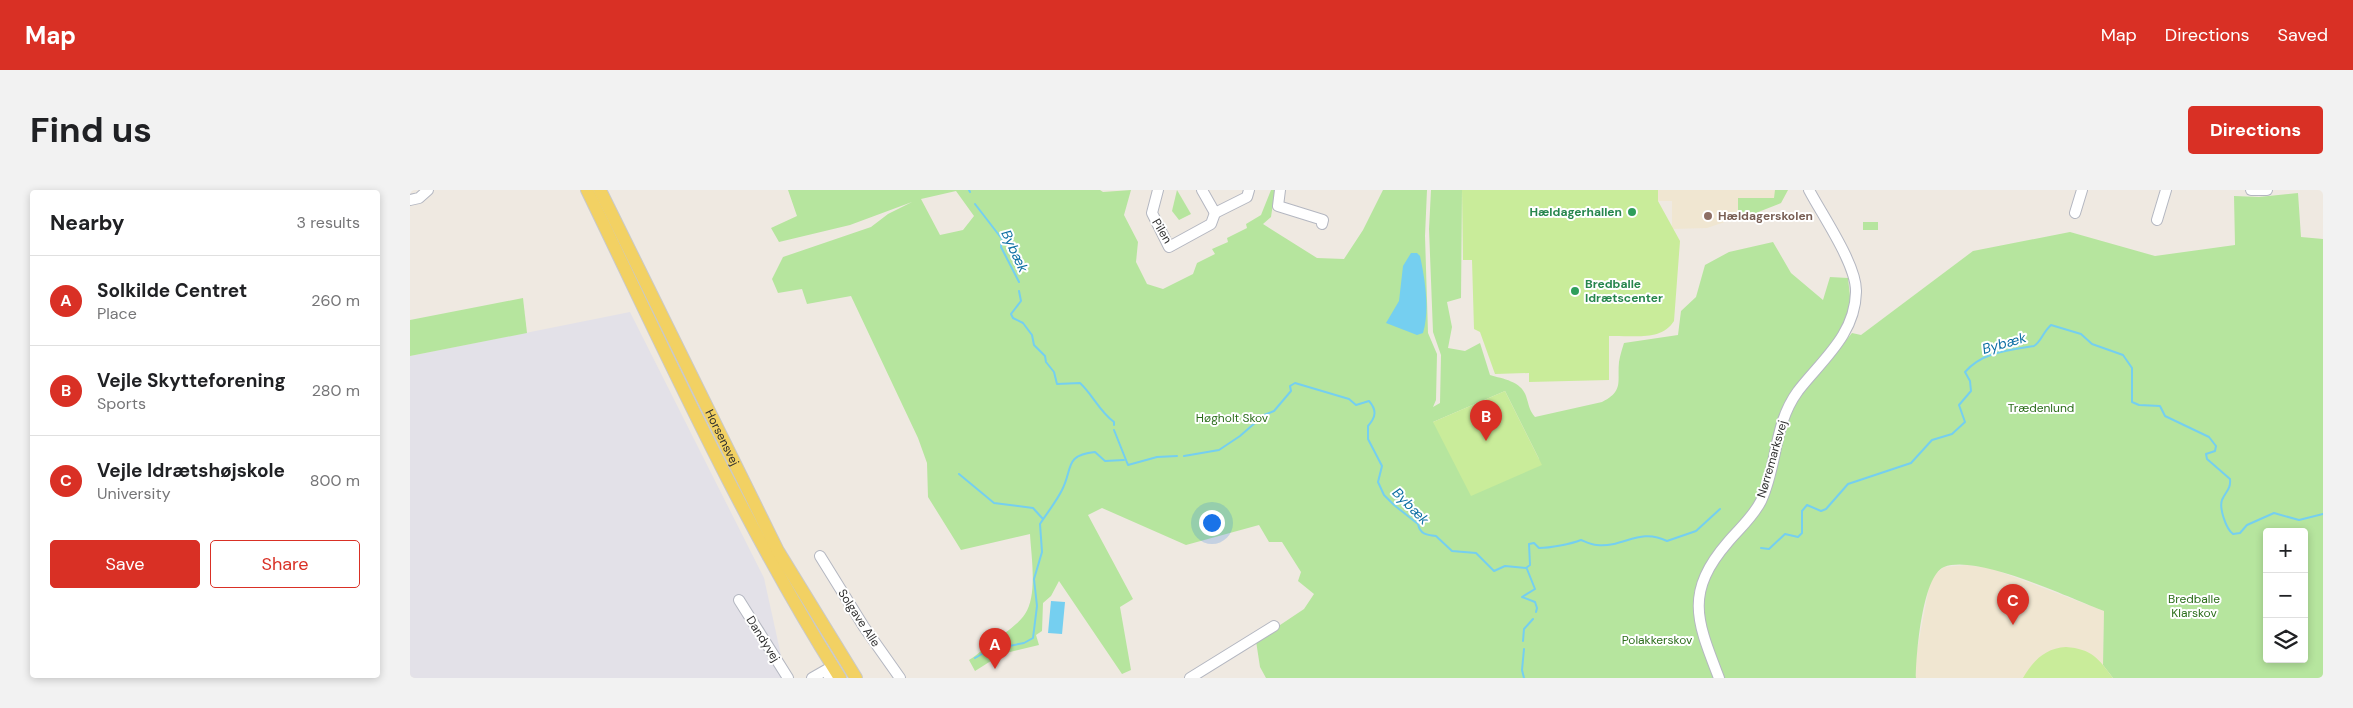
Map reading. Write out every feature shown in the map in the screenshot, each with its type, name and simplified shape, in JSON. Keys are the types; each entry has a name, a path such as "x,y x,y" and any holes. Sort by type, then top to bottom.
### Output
{"main road":[{"name":"Horsensvej","path":"587,190 744,514 832,674"},
{"name":"Horsensvej","path":"600,190 778,551 856,678"},
{"path":"832,674 846,662"},
{"path":"832,674 842,670 850,678"}],"street":[{"path":"410,200 419,198 428,190"},
{"name":"Pilen","path":"1158,190 1152,213 1169,248 1211,224 1215,214"},
{"path":"1202,190 1215,214 1247,197 1249,190"},
{"path":"1280,190 1278,206 1323,220 1322,224"},
{"name":"Nørremarksvej","path":"1719,678 1705,643 1699,614 1698,599 1704,576 1712,562 1760,502 1766,487 1779,429 1786,411 1798,392 1842,339 1854,309 1856,290 1851,270 1835,236 1809,190"},
{"path":"2075,213 2082,190"},
{"path":"2157,220 2166,190"},
{"path":"2252,190 2267,190"},
{"name":"Solgave Alle","path":"820,556 864,627 900,678"},
{"name":"Dandyvej","path":"739,600 788,678"},
{"path":"1190,678 1274,626"},
{"path":"812,678 832,674"}],"shaded area":[{"name":"Hældagerskolen","path":"1658,190 1788,190 1781,203 1707,228 1672,229 1672,201 1658,201"},
{"path":"630,312 764,578 786,678 410,678 410,356"},
{"path":"1967,565 1990,568 2104,611 2103,664 2113,678 1916,678 1916,656 1929,587 1934,575 1944,567"}],"green space":[{"name":"Høgholt Skov","path":"788,190 1100,190 1103,192 1131,190 1124,215 1138,242 1136,262 1147,284 1163,289 1193,274 1197,263 1215,254 1212,249 1228,242 1227,238 1247,228 1246,224 1261,215 1271,190 1275,190 1271,217 1263,224 1317,258 1344,259 1363,230 1383,190 1427,190 1425,236 1428,333 1437,354 1436,400 1433,407 1440,403 1441,355 1433,332 1429,229 1431,190 1462,190 1461,298 1447,302 1452,327 1448,348 1465,351 1480,343 1490,375 1511,381 1520,387 1524,391 1530,410 1535,417 1602,402 1614,394 1618,385 1619,362 1624,343 1678,335 1681,311 1696,297 1705,265 1729,252 1773,242 1791,273 1823,300 1830,277 1848,278 1851,305 1845,328 1782,413 1772,440 1761,491 1752,508 1700,575 1694,593 1695,614 1716,678 1266,678 1260,667 1256,641 1304,609 1314,594 1298,581 1301,572 1282,542 1269,542 1259,525 1186,545 1102,508 1088,515 1133,599 1120,607 1131,670 1122,674 1059,581 1051,596 1043,603 1042,631 1036,635 1039,645 1002,654 975,671 969,660 1014,626 1025,614 1029,606 1033,586 1030,534 961,550 928,497 927,463 918,438 851,296 807,304 802,289 778,293 772,279 783,257 871,227 888,214 912,202 850,225 779,242 771,228 797,216","holes":["956,191 974,216 963,230 940,235 921,199","1505,391 1539,459 1433,422"]},
{"path":"1177,190 1191,214 1179,220 1172,211"},
{"name":"Bredballe Idrætscenter","path":"1462,190 1658,190 1658,201 1680,241 1674,321 1668,328 1654,335 1609,336 1609,380 1529,382 1529,373 1495,374 1480,332 1474,329 1472,260 1463,260"},
{"path":"1775,190 1788,190 1781,203 1738,220 1738,198 1774,198"},
{"name":"Trædenlund","path":"2298,193 2301,237 2323,239 2323,678 2113,678 2103,665 2104,611 2024,579 1978,567 1959,565 1944,567 1936,573 1930,585 1925,600 1919,636 1916,678 1723,678 1716,663 1701,607 1709,573 1748,525 1779,439 1798,398 1852,333 1861,335 1973,251 2070,232 2155,256 2235,245 2234,196 2259,197"},
{"path":"1863,222 1878,222 1878,230 1863,230"},
{"path":"523,298 527,333 410,356 410,320"},
{"path":"1505,391 1542,465 1471,496 1433,422"},
{"path":"2066,647 2088,652 2103,665 2113,678 2023,678 2040,656 2052,650"}],"water":[{"path":"1411,253 1417,253 1420,256 1426,295 1423,333 1417,335 1386,323 1399,301 1403,266"},
{"path":"1051,601 1065,602 1062,634 1048,633"}],"waterway":[{"name":"Bybæk","path":"975,204 1002,239 1001,247 1019,282"},
{"name":"Bybæk","path":"1019,291 1021,301 1011,314 1013,318 1023,323 1032,335 1034,345 1045,356 1046,362 1054,372 1057,384 1080,383 1104,413 1114,422 1114,425"},
{"name":"Bybæk","path":"1761,548 1769,549 1785,534 1798,537 1802,533 1802,511 1807,505 1821,511 1826,509 1848,484 1911,463 1932,440 1952,434 1965,422 1959,405 1971,391 1970,381 1965,372 1979,360 1988,356 2034,346 2051,325 2081,334 2092,344 2123,355 2132,368 2132,402 2139,405 2160,406 2165,416 2209,437 2216,446 2215,451 2206,454 2207,459 2230,479 2229,488 2222,500 2221,508 2226,523 2233,534 2240,533 2247,525 2274,513 2299,520 2323,514"},
{"name":"Bybæk","path":"1184,456 1219,450 1240,436 1264,415 1274,411 1291,391 1290,386 1295,383 1349,399 1356,405 1369,401 1374,413 1373,420 1368,426 1368,439 1382,466 1378,482 1384,495 1418,524 1420,530 1424,533 1436,536 1452,551 1476,553 1494,571 1505,566 1526,568 1530,565 1529,544 1534,543 1539,548 1560,546 1581,540 1593,544 1607,545 1648,536 1667,541 1696,531 1720,509"},
{"name":"Bybæk","path":"1114,430 1128,465 1157,457 1177,456"},
{"path":"975,658 989,650 1024,643 1033,638 1037,606 1034,579 1042,552 1040,524 1062,490 1074,460 1078,456 1095,452 1105,461 1124,460"},
{"path":"959,474 994,503 1033,508 1043,519"},
{"path":"1527,569 1535,589 1522,597 1535,602 1536,612"},
{"path":"1523,641 1524,629 1533,619"},
{"path":"1524,649 1522,670 1524,678"}],"place":[{"name":"Hældagerhallen","path":"1632,212"},
{"name":"Hældagerskolen","path":"1708,216"},
{"name":"Bredballe Idrætscenter","path":"1575,291"},
{"name":"Vejle Skytteforening","path":"1486,441"},
{"name":"Vejle Idrætshøjskole","path":"2013,625"},
{"name":"Solkilde Centret","path":"995,669"}],"park label":[{"name":"Bredballe Klarskov","path":"2194,606"},
{"name":"Polakkerskov","path":"1657,640"}]}
